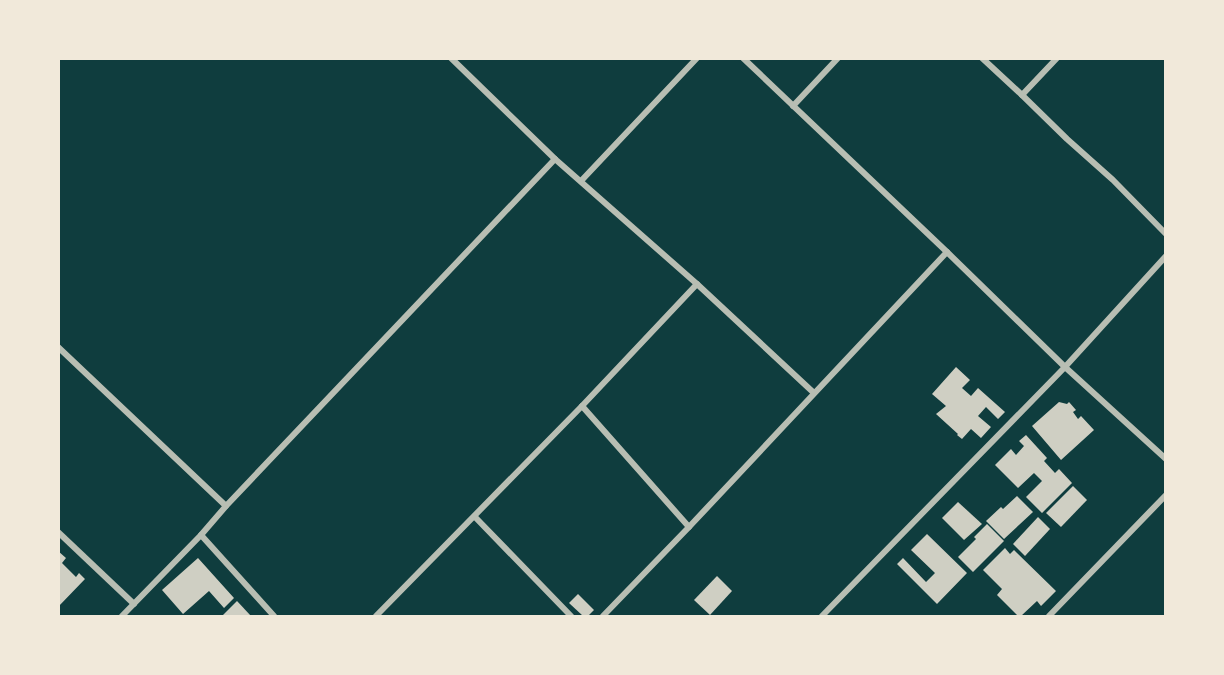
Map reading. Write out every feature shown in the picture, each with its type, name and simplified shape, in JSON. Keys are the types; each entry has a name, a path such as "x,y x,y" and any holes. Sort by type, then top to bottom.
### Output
{"street":[{"path":"451,58 555,159 697,284 814,393"},
{"path":"581,181 697,58"},
{"path":"742,58 1065,367 1166,459"},
{"path":"793,106 838,58"},
{"path":"982,58 1113,180 1166,234"},
{"path":"1022,95 1057,58"},
{"path":"122,616 555,159"},
{"path":"603,616 947,252"},
{"path":"822,616 1065,367 1166,256"},
{"path":"376,616 475,517 697,284"},
{"path":"58,347 226,506"},
{"path":"582,406 689,527"},
{"path":"1049,616 1166,495"},
{"path":"475,517 571,616"},
{"path":"58,532 134,604"},
{"path":"201,535 274,616"}],"building":[{"path":"956,367 970,380 962,388 971,396 978,388 1005,412 998,419 986,407 978,416 991,427 981,438 971,429 962,439 936,414 946,406 932,394"},
{"path":"1059,402 1067,404 1069,402 1076,410 1073,412 1078,419 1081,416 1094,430 1061,460 1032,426"},
{"path":"1026,435 1047,458 1044,461 1055,473 1059,469 1072,483 1042,513 1026,497 1042,481 1034,473 1018,488 995,465 1011,449 1016,455 1024,446 1019,441"},
{"path":"1073,486 1087,500 1061,527 1046,513"},
{"path":"1017,496 1033,512 1004,539 986,521"},
{"path":"958,502 982,524 964,540 942,518"},
{"path":"1038,517 1050,529 1025,556 1013,544"},
{"path":"987,524 1004,541 973,572 958,557"},
{"path":"927,534 967,573 937,604 897,564 903,558 926,582 935,573 911,550"},
{"path":"1005,548 1010,554 1014,550 1056,591 1041,606 1037,601 1021,616 1018,616 997,595 1002,589 983,570"},
{"path":"58,551 66,558 62,563 76,577 79,573 85,579 58,607"},
{"path":"198,558 234,598 224,608 209,591 183,614 162,590"},
{"path":"717,576 732,591 710,615 694,600"},
{"path":"578,594 594,610 588,616 583,616 569,603"},
{"path":"237,601 251,616 222,616"}]}
